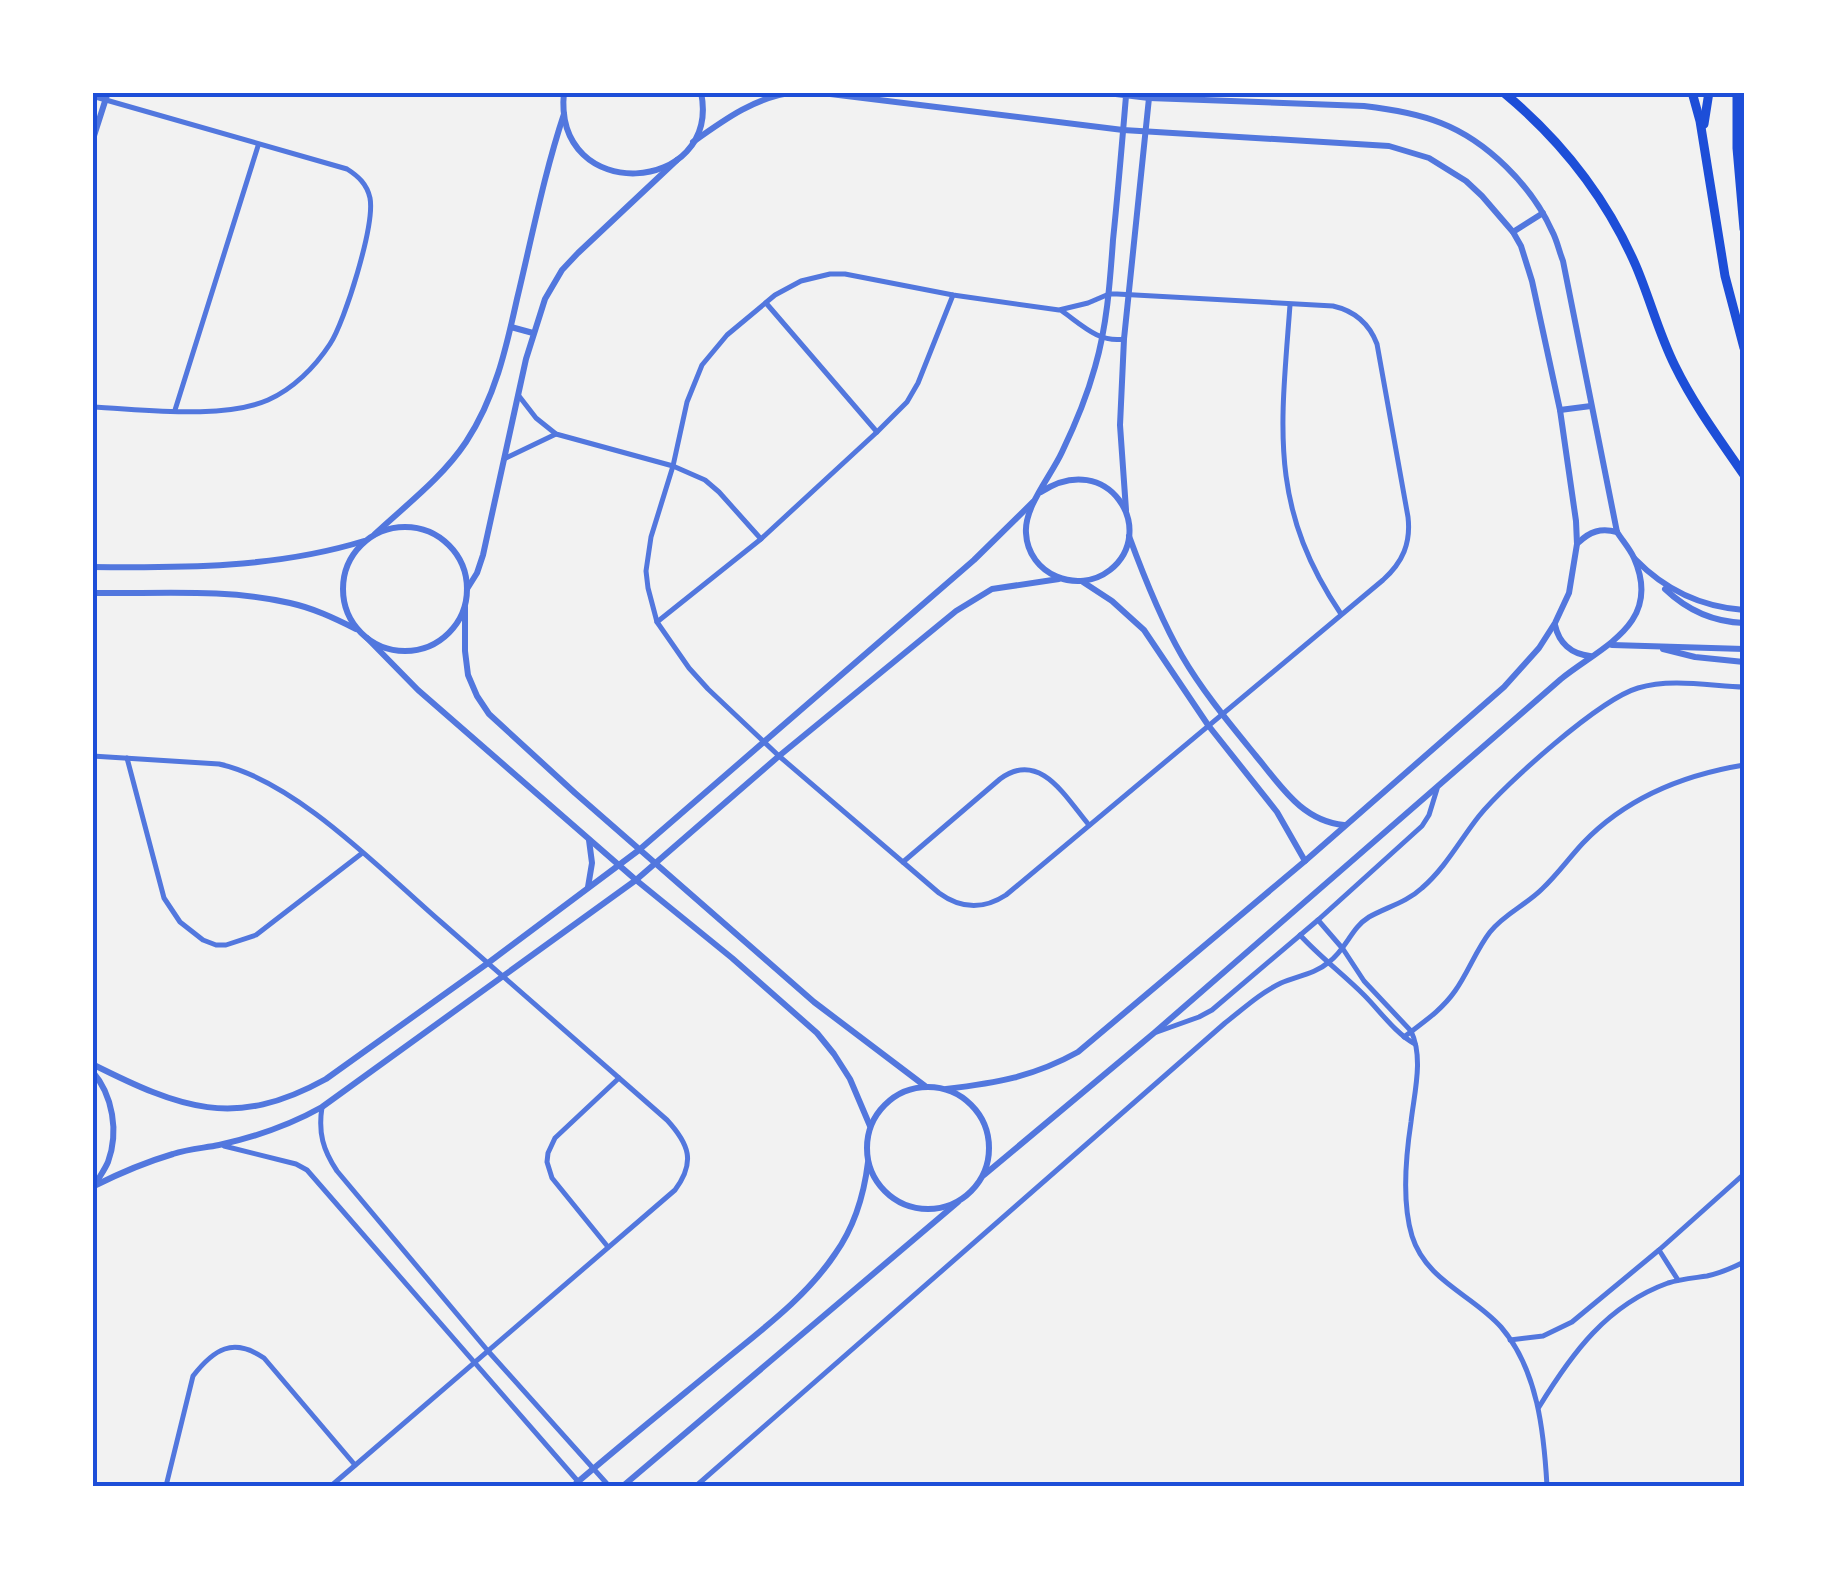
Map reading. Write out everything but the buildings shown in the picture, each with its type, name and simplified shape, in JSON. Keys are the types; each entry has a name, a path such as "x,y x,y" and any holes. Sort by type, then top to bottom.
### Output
{"main road":[{"path":"1503,92 1557,142 1604,203 1628,248 1682,381 1744,476"},
{"path":"1692,92 1719,244 1744,348"},
{"path":"1702,133 1709,92"},
{"path":"1737,92 1744,229"}],"street":[{"path":"554,92 563,104"},
{"path":"564,92 564,114 570,134 581,152 598,166 638,175 658,171 676,160"},
{"path":"692,142 701,123 701,92"},
{"path":"796,92 751,104 692,142 562,270 545,299 533,333 483,555 467,589 464,607 468,676 489,714 655,864 814,1002 926,1086"},
{"path":"221,1144 308,1170 578,1485 766,1326 824,1269 854,1219 866,1181 870,1126 892,1098 926,1086 946,1089 1010,1080 1078,1052 1504,687 1531,658 1555,623 1569,593 1578,544 1560,410 1521,246 1466,181 1429,158 1362,143 1144,132 814,92"},
{"path":"1099,92 1149,98 1364,106 1442,123 1487,151 1507,168 1543,214 1563,260 1617,532 1634,558 1681,602 1700,614 1744,622"},
{"path":"92,96 107,96 259,146 347,169 370,196 370,214 349,304 328,348 288,388 245,408 215,411 92,407"},
{"path":"92,142 107,96"},
{"path":"92,1068 188,1104 230,1109 268,1104 326,1079 640,850 974,560 1041,492 1087,394 1102,339 1108,294 1126,96"},
{"path":"1149,98 1124,339 1120,425 1129,535 1173,639 1222,715 1300,808 1322,820 1346,825"},
{"path":"564,114 497,381 466,442 428,486 354,553 346,568 344,601 359,630 404,678 818,1033 850,1079 870,1126"},
{"path":"174,410 259,146"},
{"path":"1513,232 1543,214"},
{"path":"845,274 1059,310 1108,294 1130,296 1323,305 1343,308 1361,319 1374,335 1379,354 1408,517 1408,541 1392,572 1006,895 985,905 960,905 902,862 779,756 689,668 657,622 648,588 647,554 673,466 686,402 702,365 727,335 802,280 845,274"},
{"path":"657,622 761,539 907,402 953,294"},
{"path":"766,304 877,432"},
{"path":"1290,305 1281,436 1283,464 1296,525 1323,587 1341,614"},
{"path":"1059,310 1102,339 1124,339"},
{"path":"511,327 533,333"},
{"path":"519,396 536,418 556,434 673,466 704,480 761,539"},
{"path":"1560,410 1591,406"},
{"path":"506,458 556,434"},
{"path":"1041,492 1056,482 1073,478 1091,480 1107,488 1127,516"},
{"path":"1033,502 1026,519 1031,555 1059,579"},
{"path":"375,534 392,528 428,531 457,554 467,589"},
{"path":"1578,544 1595,531 1617,532"},
{"path":"93,1187 149,1162 290,1123 322,1107 636,880 779,756 977,597 1008,585 1059,579 1082,582 1099,577 1114,567 1129,535"},
{"path":"92,567 271,562 365,541"},
{"path":"623,1486 973,1190 984,1175 1590,656 1625,632 1635,618 1640,598 1634,558"},
{"path":"1657,579 1701,602 1744,610"},
{"path":"1082,582 1112,601 1144,630 1208,726 1277,812 1304,860"},
{"path":"92,594 210,594 273,599 310,608 359,630"},
{"path":"367,638 399,650 432,645 458,622 464,607"},
{"path":"1555,623 1566,646 1590,656"},
{"path":"1610,645 1744,649"},
{"path":"1652,646 1744,662"},
{"path":"696,1486 1225,1023 1281,983 1328,964 1367,918 1404,901 1430,881 1480,815 1576,727 1638,688 1744,687"},
{"path":"92,756 219,764 283,791 362,853 619,1078 684,1140 688,1167 675,1190 332,1486"},
{"path":"127,758 164,898 180,922 203,940 226,945 256,936 362,853"},
{"path":"1404,1037 1451,997 1497,924 1541,890 1607,821 1676,781 1744,765"},
{"path":"902,862 1000,779 1027,768 1046,775 1088,825"},
{"path":"1154,1033 1212,1010 1318,920 1422,826 1437,788"},
{"path":"587,889 592,863 589,839"},
{"path":"1318,920 1364,981 1411,1031 1416,1073 1407,1160 1413,1240 1435,1274 1502,1328 1510,1340 1538,1408 1547,1486"},
{"path":"1300,935 1415,1044"},
{"path":"92,1068 111,1107 114,1135 108,1162 93,1187"},
{"path":"608,1247 552,1178 547,1162 555,1138 619,1078"},
{"path":"946,1089 975,1108 985,1124 989,1158 984,1175"},
{"path":"322,1107 321,1139 337,1172 488,1351 609,1486"},
{"path":"868,1162 884,1190 911,1207 927,1210 958,1202"},
{"path":"1510,1340 1532,1338 1561,1328 1660,1250 1744,1174"},
{"path":"1660,1250 1678,1280"},
{"path":"1538,1408 1586,1338 1602,1322 1655,1289 1678,1280 1719,1273 1744,1262"},
{"path":"166,1486 192,1376 213,1355 232,1346 247,1348 264,1358 355,1465"}]}
